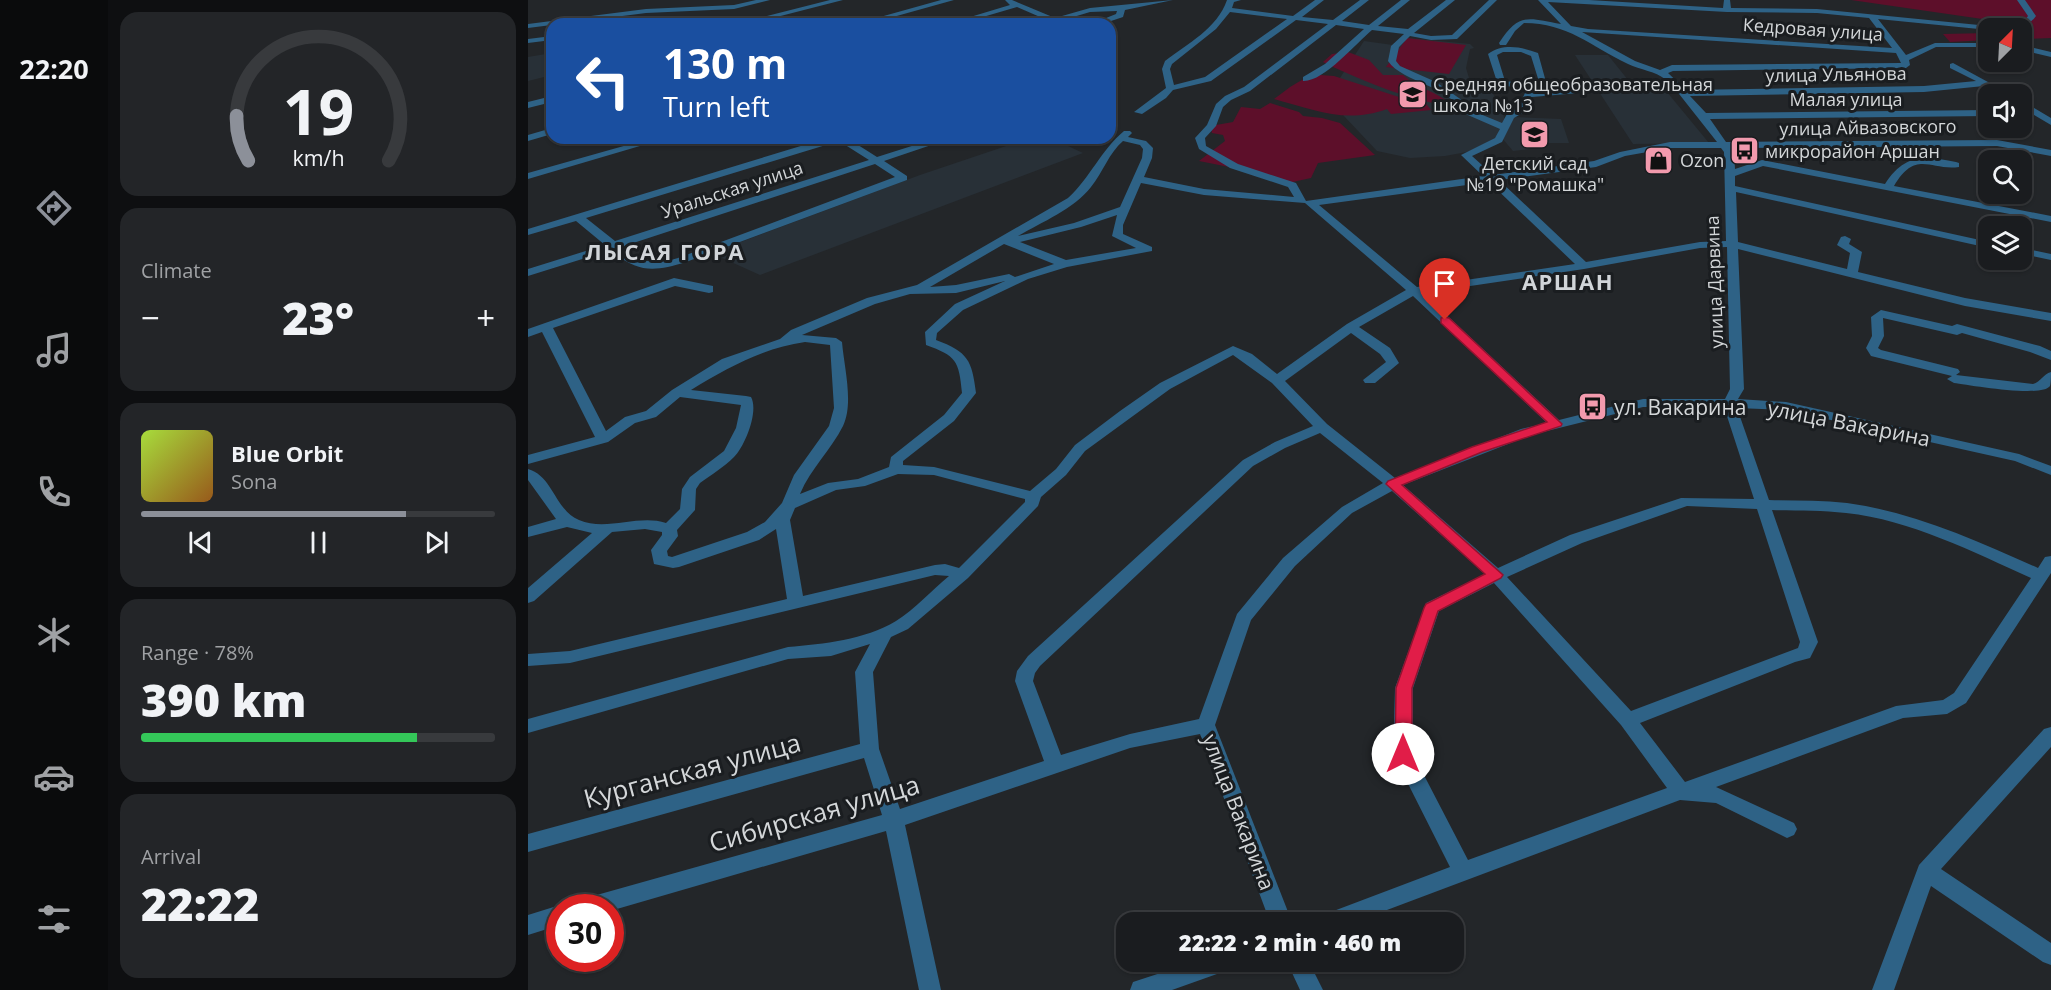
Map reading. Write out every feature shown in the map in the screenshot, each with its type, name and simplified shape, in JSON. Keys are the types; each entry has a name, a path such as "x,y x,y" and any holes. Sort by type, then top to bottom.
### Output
{"street":[{"path":"596,18 646,11 734,7 766,0"},
{"path":"765,18 839,0"},
{"path":"881,18 950,0"},
{"path":"1005,0 1048,18"},
{"path":"1060,18 1094,9 1121,9 1169,0"},
{"path":"1170,88 1167,78 1168,63 1229,10 1231,0 1237,0"},
{"path":"1139,112 1164,96 1170,88 1199,83 1208,79 1320,0"},
{"path":"1365,0 1247,89 1228,98 1220,106 1211,126 1200,138 1202,147 1234,166 1292,185 1305,202 1414,291 1556,424"},
{"path":"1305,79 1328,66 1334,58 1406,0"},
{"path":"1451,0 1395,46 1392,61 1397,68 1433,84 1463,105 1464,110 1505,128"},
{"path":"1229,10 1372,26 1431,38 1455,37 1493,0"},
{"name":"улица Дарвина","path":"1542,0 1570,29 1632,63 1659,73 1674,82 1704,116 1729,152 1737,389 1729,403"},
{"path":"1550,0 1730,3"},
{"path":"1715,0 1794,12 1817,11 1978,26"},
{"path":"2021,0 2032,16 2031,18"},
{"path":"972,18 1017,5"},
{"path":"1112,18 1120,15 1121,9"},
{"path":"1871,16 1898,51"},
{"path":"1503,43 1522,21 1537,21 1570,29"},
{"path":"528,26 546,25"},
{"path":"1929,32 1934,27 1958,25"},
{"name":"Кедровая улица","path":"1570,29 1898,51 1905,59 1906,65 1672,68 1659,73"},
{"path":"528,41 546,39"},
{"path":"1905,59 1935,42 1978,44"},
{"path":"2032,46 2051,44"},
{"path":"2032,49 2051,55"},
{"path":"1502,50 1533,53 1542,83 1556,90 1502,84 1492,54 1502,50"},
{"path":"2032,51 2051,62"},
{"path":"1953,66 1987,83"},
{"path":"1584,266 1466,155 1499,140 1510,116 1516,115 1526,106 1528,95 1556,90 1674,82"},
{"name":"улица Ульянова","path":"1684,93 1924,89 1987,83"},
{"path":"528,105 546,100"},
{"path":"2032,110 2051,122"},
{"name":"Малая улица","path":"1704,116 1978,113"},
{"path":"2032,114 2039,114"},
{"path":"528,138 546,133"},
{"path":"784,342 795,333 871,301 911,291 956,290 1033,274 1065,264 1148,249 1117,236 1118,225 1139,179 1147,158 1148,148 1143,143 1125,136 1116,143"},
{"path":"609,153 616,144"},
{"path":"528,176 641,144"},
{"path":"528,232 819,144"},
{"path":"578,217 624,258 639,265 666,266 903,178 849,144"},
{"name":"Уральская улица","path":"528,273 928,144"},
{"path":"911,291 1006,240 1072,200 1087,186 1114,144"},
{"name":"улица Айвазовского","path":"1139,179 1204,192 1305,202 1596,164 1623,154 1670,145 2010,144 2051,153"},
{"path":"1760,145 1762,163"},
{"path":"1888,187 1895,173 1911,161 1934,160 1956,165"},
{"path":"1730,174 1762,163 2051,219"},
{"path":"1731,188 1978,243"},
{"path":"1006,240 1077,225 1126,208"},
{"path":"1845,239 1843,245 1856,252 1852,273"},
{"path":"1006,240 1065,264"},
{"path":"1277,380 1351,327 1414,291 1584,266 1667,250 1731,244 1965,302 2051,317"},
{"path":"2032,253 2051,257"},
{"path":"666,266 674,282"},
{"path":"896,469 896,460 949,418 969,393 966,363 956,352 930,342 931,332 959,307 1033,274"},
{"path":"528,333 674,282 709,289"},
{"path":"2051,356 2035,349 1881,314 1877,317 1878,336 1872,348 1876,353 1886,357 1953,376 2033,388 2043,386 2051,376"},
{"path":"546,327 603,439"},
{"path":"1351,327 1385,351 1394,363 1370,380"},
{"path":"528,460 603,439 630,420 651,414 677,393 727,362 784,342 805,338 836,342 842,408 836,426 801,475 782,520 796,604"},
{"path":"528,726 788,653 831,650 885,633 902,625 962,574 1033,503 1033,496 1061,472 1080,448 1164,386 1233,350 1247,357 1277,380 1322,427 1393,484 1496,575 1628,720 1682,793"},
{"path":"669,529 687,510 689,489 695,480 730,453 744,428 748,405 746,400 736,397 677,393"},
{"name":"улица Вакарина","path":"1277,912 1206,725 1244,618 1289,562 1347,510 1393,484 1477,449 1556,424 1643,403 1729,403 1786,406 2019,459 2051,471"},
{"path":"1628,720 1791,656 1804,653 1809,642 1729,403"},
{"path":"1055,765 1024,681 1026,671 1034,661 1248,463 1280,445 1322,427"},
{"path":"669,529 670,536 659,550 660,560 673,563 753,536 770,526 788,505 833,486 860,483 896,469 934,471 1033,496"},
{"path":"528,474 534,476 541,484 548,500 569,521 589,529 606,530 643,524 669,529"},
{"path":"1357,912 1902,711 1947,707 1960,698 2045,568 1894,518 1847,508 1763,502 1686,501 1576,539 1496,575 1432,608 1404,688 1403,754 1463,871"},
{"path":"528,532 569,521"},
{"path":"528,597 606,530"},
{"path":"528,660 570,657 935,570 945,569 962,574"},
{"path":"885,633 864,672 870,749 894,820 930,990"},
{"name":"Сибирская улица","path":"624,897 894,820 1130,741 1206,725"},
{"path":"1883,990 1926,871 2051,734"},
{"name":"Курганская улица","path":"528,843 870,749"},
{"path":"1682,793 1718,795 1787,829"},
{"path":"1926,871 2051,955"},
{"path":"528,925 546,919"},
{"path":"1141,990 1194,972"},
{"path":"1303,972 1312,990"}],"shaded area":[{"path":"1851,0 2051,0 2051,38 2032,39 2032,18 1978,18"},
{"path":"1978,33 1978,41 1950,42 1943,34"},
{"path":"1407,38 1466,45 1449,74 1386,67"},
{"name":"Средняя общеобразовательная школа №13","path":"1408,38 1470,44 1474,48 1470,49 1466,68 1472,88 1491,91 1498,101 1505,101 1510,113 1503,114 1505,120 1498,136 1472,151 1445,156 1410,158 1377,151 1327,98 1364,41 1400,46"},
{"path":"1348,52 1369,60 1383,75 1403,75 1450,104 1422,101 1367,82 1323,62 1332,54"},
{"path":"546,54 546,76 528,81 528,57"},
{"path":"1575,55 1608,55 1632,85 1662,86 1709,143 1633,144"},
{"path":"1320,75 1334,76 1399,97 1400,103 1424,101 1431,110 1391,114 1387,109 1372,113 1344,115 1330,114 1274,99 1301,81"},
{"path":"1270,103 1299,112 1303,116 1340,123 1375,155 1318,163 1311,178 1288,183 1254,172 1199,161 1225,141 1223,135 1212,133 1211,129 1216,125 1233,122 1241,107 1260,109"},
{"name":"Детский сад №19 \"Ромашка\"","path":"1512,117 1561,119 1569,143 1533,143 1529,149 1513,151 1502,138"},
{"path":"1012,144 1064,144 1083,153 760,275 711,253 920,175"}],"place":[{"name":"Средняя общеобразовательная школа №13","path":"1412,94"},
{"name":"Детский сад №19 \"Ромашка\"","path":"1535,134"},
{"name":"микрорайон Аршан","path":"1744,151"},
{"name":"Ozon","path":"1659,160"},
{"name":"ул. Вакарина","path":"1593,407"}],"district":[{"name":"ЛЫСАЯ ГОРА","path":"665,251"},
{"name":"АРШАН","path":"1568,281"}],"route":[{"path":"1403,754 1404,688 1432,608 1496,575 1393,484 1477,449 1556,424 1445,320"}]}
